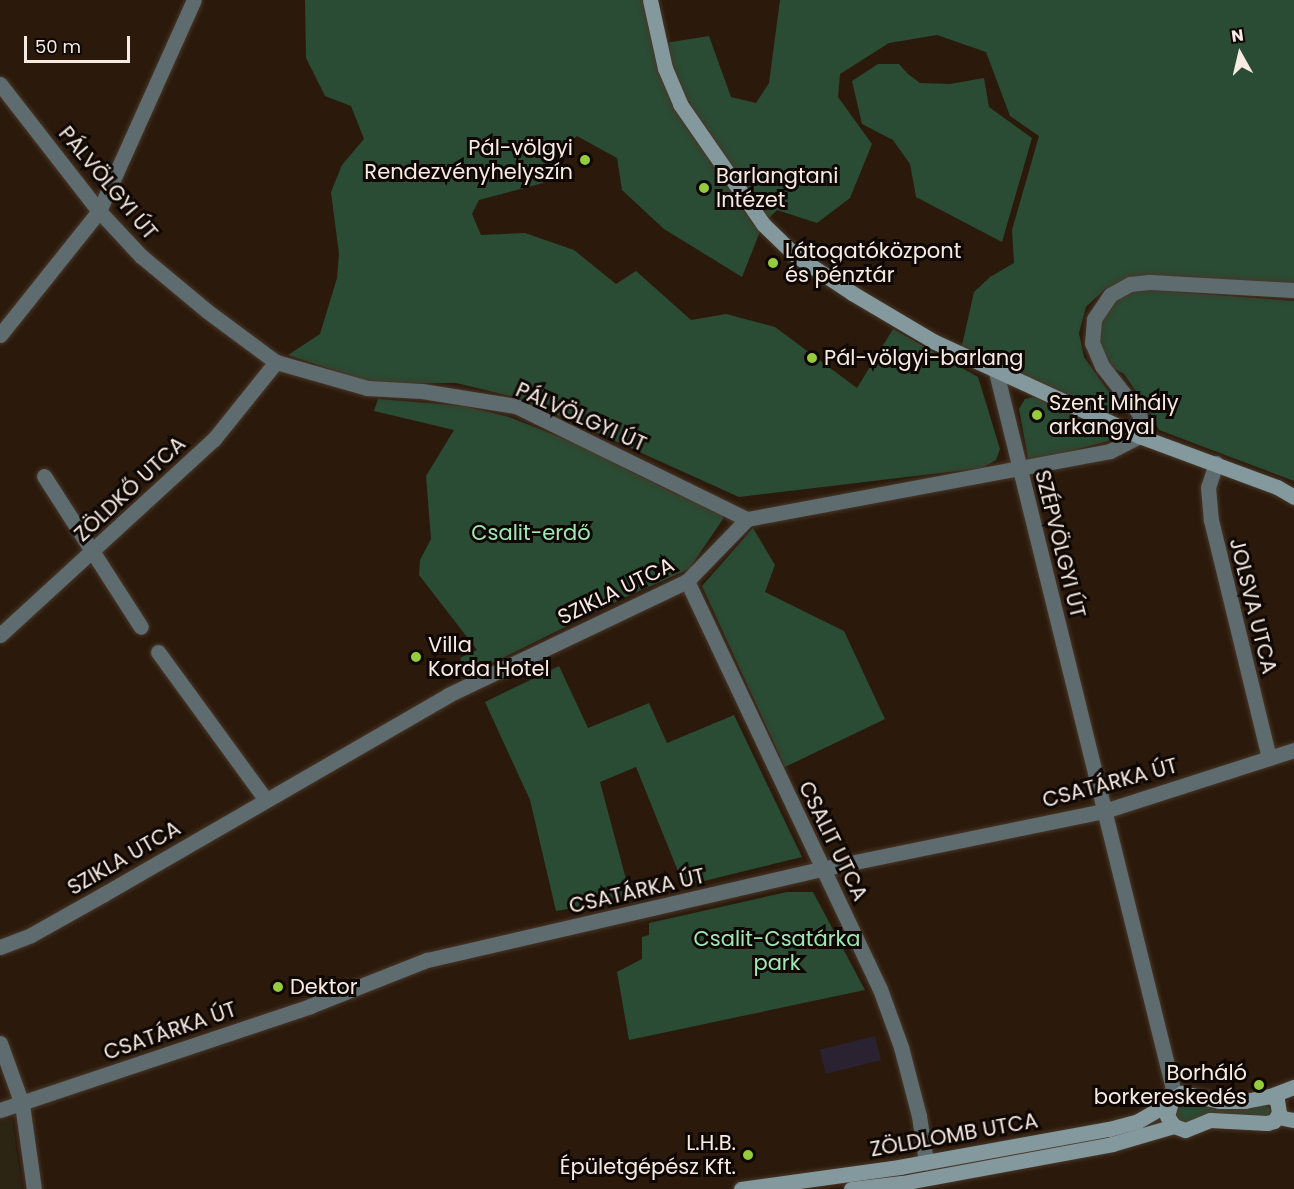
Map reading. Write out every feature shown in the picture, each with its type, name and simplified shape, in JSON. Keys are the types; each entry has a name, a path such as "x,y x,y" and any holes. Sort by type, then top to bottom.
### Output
{"street":[{"path":"0,335 99,211 194,0"},
{"path":"650,0 665,68 680,104 763,224 795,255 852,293 935,342 996,372 1139,435 1277,487 1294,497"},
{"name":"PÁLVÖLGYI ÚT","path":"0,84 99,211 141,256 207,311 276,362 367,388 422,391 516,406 747,519"},
{"path":"1139,435 1139,413 1102,366 1092,343 1094,319 1110,295 1130,284 1149,282 1294,290"},
{"name":"ZÖLDKŐ UTCA","path":"0,635 214,439 276,362"},
{"name":"SZÉPVÖLGYI ÚT","path":"996,372 1173,1089 1167,1116 1174,1126"},
{"path":"747,519 1110,451 1139,435"},
{"name":"JOLSVA UTCA","path":"1216,464 1208,488 1211,520 1269,758"},
{"path":"44,476 141,627"},
{"name":"SZIKLA UTCA","path":"0,947 31,935 94,900 448,695 687,581 747,519"},
{"name":"CSALIT UTCA","path":"687,581 822,869 863,949 901,1047 919,1116 926,1162"},
{"path":"158,652 266,800"},
{"name":"CSATÁRKA ÚT","path":"0,1110 310,1006 428,960 822,869 1104,811 1294,750"},
{"path":"0,1043 22,1104 34,1189"},
{"name":"SZÉPVÖLGYI ÚT","path":"1167,1068 1178,1088 1189,1093"},
{"path":"1174,1126 1192,1129 1210,1120 1267,1123 1294,1086"},
{"path":"1170,1101 1189,1093 1220,1101 1277,1107 1294,1119"},
{"path":"1277,1107 1294,1095"},
{"name":"ZÖLDLOMB UTCA","path":"741,1189 926,1162 1109,1129 1138,1121 1170,1101"},
{"name":"ZÖLDLOMB UTCA","path":"851,1189 929,1178 1112,1144 1174,1126"},
{"path":"926,1162 929,1178"}],"shaded area":[{"path":"875,1036 881,1060 826,1074 820,1050"},
{"path":"12,1119 22,1189 0,1189 0,1121"}],"green space":[{"path":"305,0 650,0 659,44 709,36 731,97 756,103 769,83 780,0 1294,0 1294,285 1139,278 1105,289 1086,307 1079,333 1084,357 1118,405 1111,417 960,354 974,292 990,277 1014,263 1012,230 1039,136 1010,116 986,52 937,35 889,43 840,74 838,97 872,144 850,198 817,223 777,210 763,224 742,277 664,229 622,190 617,158 577,136 559,152 543,183 479,200 472,214 481,235 525,233 574,250 616,284 636,271 691,320 726,314 775,327 857,388 893,329 978,377 1000,449 996,460 982,468 739,497 522,399 456,383 372,383 288,355 320,334 337,278 339,254 331,192 342,165 364,139 351,106 325,96 306,58"},
{"path":"878,64 899,64 920,83 950,84 984,78 989,107 1032,138 1002,242 916,197 910,164 893,140 862,124 852,81"},
{"path":"1137,289 1294,301 1294,481 1159,430 1146,405 1123,373 1105,365 1095,342 1098,325 1115,298"},
{"path":"1039,396 1104,429 1111,437 1108,441 1033,461 1028,458 1019,409 1025,399"},
{"name":"Csalit-erdő","path":"378,399 464,406 509,417 577,444 674,493 723,514 723,519 689,569 624,598 466,676 460,658 477,650 419,575 420,560 431,539 426,476 454,430 374,411"},
{"path":"753,528 775,565 765,592 844,631 885,719 785,767 702,586"},
{"path":"559,666 588,728 649,703 667,743 734,715 802,857 684,886 636,767 600,782 631,898 556,911 530,800 485,702"},
{"name":"Csalit-Csatárka park","path":"787,892 813,892 865,990 629,1040 617,972 642,959 642,937 649,935 649,923"},
{"path":"1181,1098 1266,1103 1271,1111 1268,1117 1178,1124 1173,1110"}],"place":[{"name":"Pál-völgyi Rendezvényhelyszín","path":"585,160"},
{"name":"Barlangtani Intézet","path":"704,188"},
{"name":"Látogatóközpont és pénztár","path":"773,263"},
{"name":"Pál-völgyi-barlang","path":"812,358"},
{"name":"Szent Mihály arkangyal","path":"1037,415"},
{"name":"Villa Korda Hotel","path":"416,657"},
{"name":"Dektor","path":"278,987"},
{"name":"Borháló borkereskedés","path":"1259,1085"},
{"name":"L.H.B. Épületgépész Kft.","path":"748,1155"}]}
